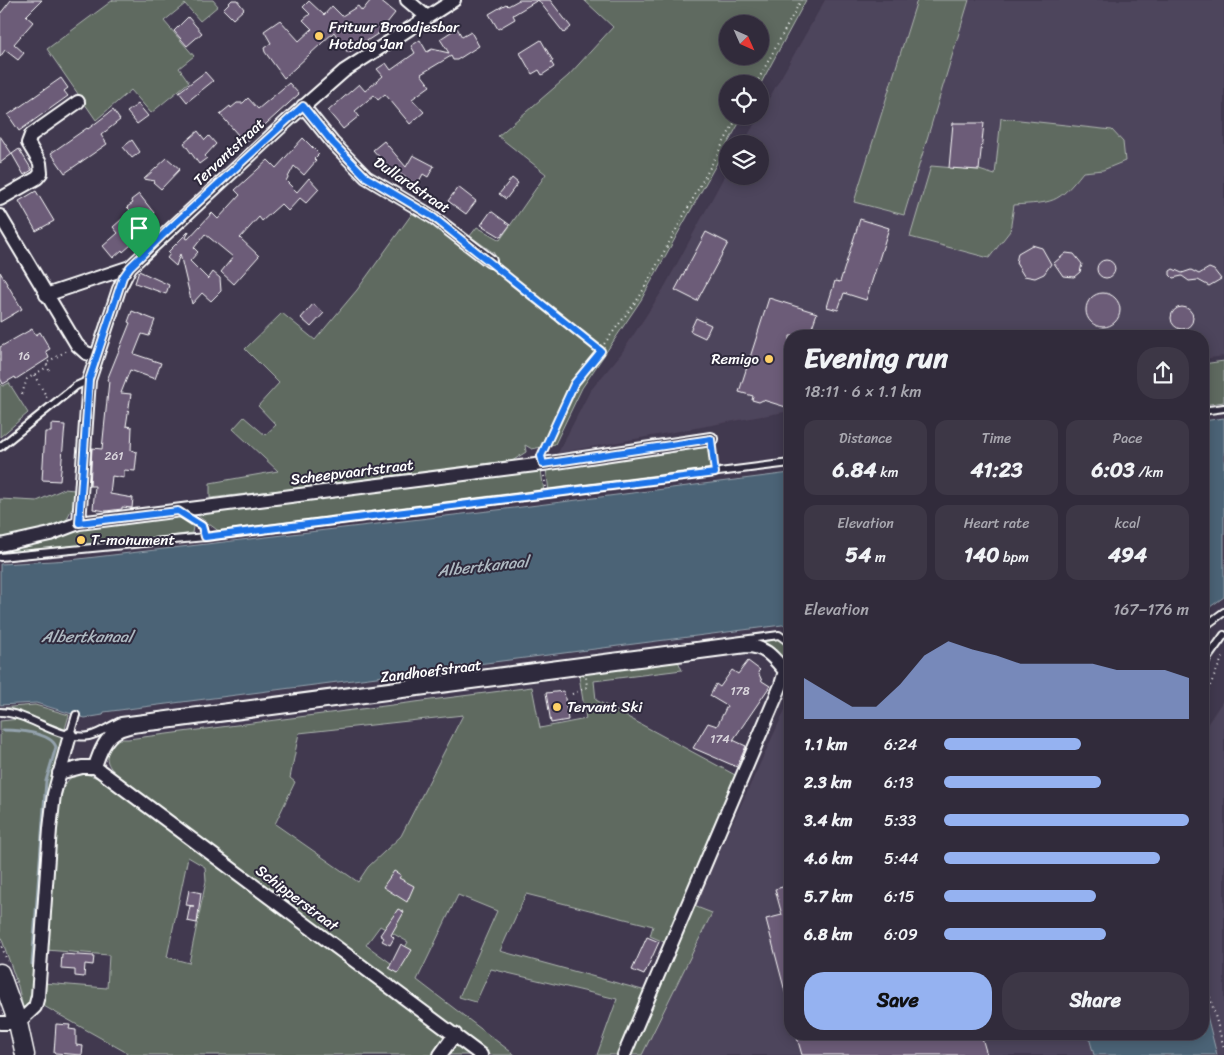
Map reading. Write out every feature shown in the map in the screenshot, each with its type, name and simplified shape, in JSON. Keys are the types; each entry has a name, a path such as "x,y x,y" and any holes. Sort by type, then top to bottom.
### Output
{"street":[{"path":"407,0 427,17"},
{"name":"Tervantstraat","path":"79,523 89,380 123,277 130,267 303,106 344,71 454,0"},
{"path":"0,198 37,178 41,172 40,163 28,143 31,134 78,102"},
{"name":"Dullardstraat","path":"303,106 333,143 366,177 433,217 490,261"},
{"path":"0,216 77,345 86,353 96,356"},
{"path":"46,295 130,267"},
{"name":"Scheepvaartstraat","path":"0,545 50,534 79,523 543,464 711,439"},
{"name":"Zandhoefstraat","path":"95,767 105,741 115,730 121,728 755,646 768,653 784,666"},
{"name":"Zandhoefstraat","path":"624,1055 784,677"},
{"path":"0,1023 18,1023 35,1007 38,996 50,829 59,773 70,735"},
{"path":"59,773 82,767 95,767"},
{"name":"Schipperstraat","path":"95,767 481,1055"},
{"path":"0,973 18,1023 25,1055"},
{"path":"440,1055 454,1034"}],"lane":[{"path":"0,446 76,386 89,380"},
{"path":"1209,410 1224,408"},
{"path":"0,557 205,537 784,464"},
{"path":"178,511 202,526 205,537"},
{"path":"1209,622 1224,612"},
{"path":"779,635 784,639"},
{"path":"0,712 17,714 70,735 89,736 121,721 784,635"},
{"path":"1209,656 1224,635"},
{"path":"70,735 76,715"}],"path":[{"path":"761,75 801,0"},
{"path":"547,495 541,456 574,384 601,351 640,296 733,125"},
{"path":"490,261 601,351"},
{"path":"22,394 27,379 48,368 46,364 77,345"},
{"path":"34,375 52,405"},
{"path":"711,439 715,473"},
{"path":"1209,688 1224,654"},
{"path":"572,694 587,687 584,668"},
{"path":"1209,993 1224,1048"}],"shaded area":[{"path":"825,0 917,0 854,202 904,215 969,0 1224,0 1224,356 1209,358 1209,330 784,330 784,412 558,453 590,391 621,354 664,288 719,185 769,185 769,135 748,135 754,125 769,125 769,98"},
{"path":"1224,699 1224,1055 1217,1055 1209,1024 1209,722"},
{"path":"784,712 784,1040 1090,1040 1094,1055 642,1055 712,913 694,906"}],"green space":[{"path":"113,0 213,0 218,6 200,21 185,4 164,21 194,56 179,68 189,82 151,113 131,90 96,120 47,49"},
{"path":"584,0 806,0 765,75 719,75 719,125 738,125 732,135 719,135 719,159 641,300 582,388 555,444 532,449 525,445 526,452 506,465 210,498 210,483 278,471 233,429 244,417 265,435 276,425 258,406 279,383 245,349 282,313 315,340 357,290 414,211 503,276 509,272 493,259 494,253 470,236 477,227 500,240 546,174 498,136 568,76 613,27"},
{"path":"917,0 969,0 904,215 854,202"},
{"path":"1001,118 1112,130 1123,142 1125,161 1103,170 1083,172 1067,191 1053,200 1014,205 1010,231 989,258 910,237 931,166 979,170 995,175"},
{"path":"1224,361 1224,402 1209,404 1209,363"},
{"path":"0,383 3,386 9,383 28,413 0,437"},
{"path":"709,447 712,470 549,491 546,469"},
{"path":"541,470 544,492 233,531 220,532 194,513"},
{"path":"64,489 75,490 73,506 66,521 31,533 0,539 0,499 37,501"},
{"path":"177,516 193,527 192,533 122,543 0,554 0,550 79,529"},
{"path":"775,638 784,641 784,661 770,647 758,640"},
{"path":"677,659 682,670 594,681 596,700 737,776 664,942 650,936 653,926 526,894 500,951 657,994 694,906 712,913 642,1055 597,1055 617,999 491,969 476,1002 459,997 497,911 458,895 417,980 515,1055 131,1055 42,1005 44,983 107,988 109,955 46,950 57,810 59,810 66,784 78,774 95,777 117,789 123,780 110,766 107,758 112,739 128,739 532,687 540,728 586,719 578,670","holes":["463,715 401,836 368,867 358,882 275,824 295,782 290,778 299,733","188,857 205,867 206,881 189,963 167,957","380,926 408,942 395,966 366,945"]},
{"path":"35,705 69,715 65,729 13,710 0,708"},
{"path":"20,719 63,736 64,741 33,1002 26,1007 23,1007 18,986 0,934 0,721"}],"water":[{"path":"1224,418 1224,597 1209,608 1209,420"},
{"name":"Albertkanaal","path":"784,474 784,625 104,712 103,715 85,718 36,703 0,705 0,564 70,560 514,508"},
{"path":"1209,1024 1217,1055 1094,1055 1090,1040 1209,1040"}],"building":[{"path":"11,0 42,0 26,16 33,22 14,44 24,53 18,60 5,50 0,57 0,14"},
{"path":"232,0 237,0 244,9 233,19 223,9"},
{"path":"371,0 379,0 395,13 379,33 348,53 334,32 284,78 265,52 264,48 271,43 264,31 280,20 299,41 312,29 303,20 310,14 303,7 309,1 324,15 332,6 342,16 358,6 362,11"},
{"path":"519,0 538,0 513,15 515,19 498,29 489,14 506,4 508,6"},
{"path":"538,0 550,0 571,27 564,33"},
{"path":"188,17 202,33 187,46 174,31"},
{"path":"457,28 462,37 471,32 479,46 457,60 453,60 451,56 421,74 430,86 412,99 424,112 410,124 385,94 378,100 374,95 355,111 359,116 343,129 328,111 359,84 365,91 383,76 377,69 386,63 391,70 415,53 411,46 420,40 427,52 432,49 449,53 440,39"},
{"path":"541,40 553,61 551,62 554,67 542,75 539,70 532,74 520,53"},
{"path":"205,72 213,81 187,102 179,92"},
{"path":"61,78 68,88 64,91 68,96 19,131 8,115"},
{"path":"289,83 299,94 245,143 220,114 230,106 231,108 237,103 243,103 248,98 258,109"},
{"path":"138,104 148,116 137,124 127,112"},
{"path":"113,110 120,120 101,135 107,144 65,173 51,153"},
{"path":"953,123 984,123 979,170 949,168"},
{"path":"198,131 205,140 209,136 216,144 205,156 207,158 199,164 184,143"},
{"path":"0,136 12,154 0,163"},
{"path":"303,138 319,154 314,159 316,161 304,175 294,166 286,181 297,192 309,178 319,189 306,203 300,198 288,211 281,204 262,221 259,217 240,238 259,256 234,284 221,272 233,257 205,234 194,248 198,252 190,261 208,279 213,272 220,278 221,291 211,301 202,293 192,304 180,254 176,266 167,258 170,254 168,252 189,231 186,238 188,239 212,213 218,219 240,195 235,190 268,160 276,168"},
{"path":"132,140 140,152 132,158 123,147"},
{"path":"384,141 406,167 413,155 434,166 428,177 423,174 417,185 379,160 381,159 373,150"},
{"path":"19,149 32,170 24,175 12,154"},
{"path":"167,158 180,169 161,189 153,182 155,181 144,179"},
{"path":"512,178 518,183 506,199 499,194"},
{"path":"458,187 476,201 466,214 448,201"},
{"path":"36,191 54,221 36,231 19,201"},
{"path":"139,194 154,213 135,231 140,237 113,258 103,246 118,233 113,227 131,211 127,207 133,203 131,200"},
{"path":"491,211 510,225 501,237 481,225"},
{"path":"860,219 889,228 866,300 844,293 838,310 827,307 835,281 840,282"},
{"path":"706,232 728,243 697,301 675,290"},
{"path":"1032,245 1042,248 1051,264 1044,274 1035,278 1024,276 1016,263 1018,253"},
{"path":"1066,253 1074,254 1082,264 1080,272 1074,277 1063,276 1054,263"},
{"path":"1106,260 1114,265 1115,269 1110,277 1106,278 1098,273 1097,269 1102,261"},
{"path":"1209,268 1214,270 1221,279 1209,286 1198,280 1189,281 1182,276 1173,278 1170,275 1170,271 1173,269 1182,273 1191,270 1199,274"},
{"path":"139,271 169,285 166,294 135,283"},
{"path":"0,272 22,309 0,322"},
{"path":"1103,293 1110,294 1115,298 1119,303 1119,317 1115,322 1110,326 1103,327 1096,326 1091,322 1087,317 1086,310 1087,303 1091,298 1096,294"},
{"name":"Remigo","path":"769,298 817,313 811,330 784,330 784,406 763,400 759,402 752,400 753,396 739,392"},
{"path":"313,304 324,313 311,327 301,318"},
{"path":"1182,307 1190,310 1193,318 1190,326 1182,329 1174,326 1171,318 1174,310"},
{"path":"132,311 155,320 149,336 142,334 134,354 161,363 155,379 130,370 121,393 131,394 126,426 132,427 131,450 137,452 135,471 124,470 124,478 112,476 110,494 133,498 132,508 122,507 122,509 106,511 93,509 95,486 90,486 92,448 102,449 109,381 107,380 130,323 128,322"},
{"path":"696,318 711,325 705,338 690,331"},
{"path":"32,329 36,335 40,332 50,349 46,351 49,358 16,379 15,377 3,384 0,378 0,347"},
{"path":"51,424 65,425 60,481 42,480 45,432 51,432"},
{"path":"748,661 760,670 758,672 762,681 770,686 733,740 746,746 737,767 693,748 708,723 717,726 727,706 710,696 716,684 720,687 732,670 738,674"},
{"name":"Tervant Ski","path":"564,691 568,720 551,723 546,693"},
{"path":"394,871 401,875 399,878 414,886 407,902 383,887"},
{"path":"784,887 784,988 766,919 782,915 775,889"},
{"path":"189,890 201,893 197,923 187,921 190,906 194,906 186,905"},
{"path":"398,909 404,912 391,935 394,938 390,945 382,941 384,938 380,935"},
{"path":"647,937 659,942 644,975 632,970"},
{"path":"401,944 412,950 398,973 389,968"},
{"path":"62,954 94,956 93,965 85,964 84,977 75,976 75,970 61,969"},
{"path":"56,1024 70,1025 69,1029 76,1030 76,1045 83,1046 82,1055 54,1053"},
{"path":"798,1040 983,1040 987,1055 802,1055"}],"waterway":[{"path":"3,730 24,731 40,735 53,742 56,747 46,781 32,964"}],"place":[{"name":"Frituur Broodjesbar Hotdog Jan","path":"319,36"},
{"name":"Remigo","path":"769,359"},
{"name":"T-monument","path":"81,540"},
{"name":"Tervant Ski","path":"557,707"}],"route":[{"path":"303,106 333,143 366,177 433,217 601,351 574,384 541,456 543,464 711,439 715,473 205,537 202,526 178,511 79,523 89,380 123,277 139,258 303,106"}]}
